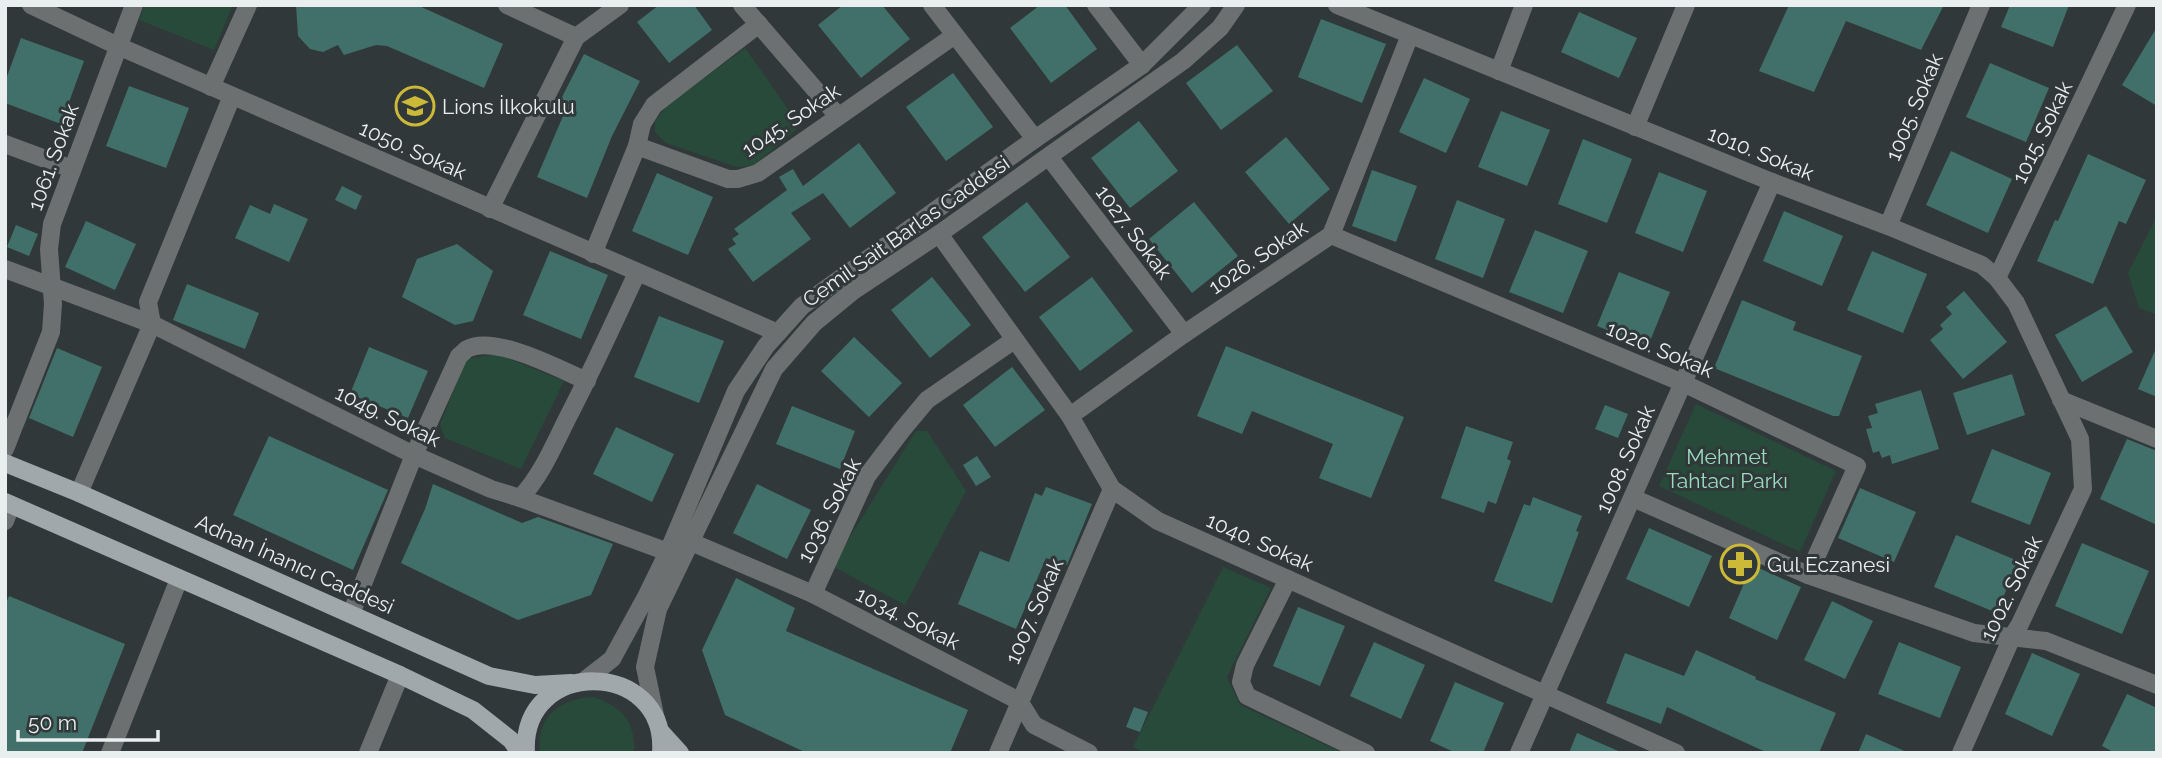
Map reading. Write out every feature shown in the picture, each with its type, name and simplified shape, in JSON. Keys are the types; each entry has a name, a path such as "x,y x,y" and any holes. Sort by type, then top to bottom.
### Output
{"main road":[{"name":"Adnan İnanıcı Caddesi","path":"5,463 79,492 489,676 535,685 599,680 613,682 626,688 648,706 658,726"},
{"path":"7,509 179,579 400,675 473,710 511,740 520,753"},
{"path":"526,753 527,735 538,709 558,690 578,682"},
{"path":"658,726 661,753"},
{"path":"658,726 681,753"}],"street":[{"name":"1050. Sokak","path":"31,5 211,87 778,333"},
{"name":"1061. Sokak","path":"5,449 51,332 52,224 134,5"},
{"path":"211,87 248,5"},
{"path":"507,5 576,37"},
{"path":"490,209 576,37 620,5"},
{"path":"742,5 838,116"},
{"path":"932,5 1035,139"},
{"path":"1096,5 1142,65"},
{"name":"Cemil Sait Barlas Caddesi","path":"578,682 612,659 668,552 736,391 766,346 802,306 1142,65 1202,5"},
{"name":"Cemil Sait Barlas Caddesi","path":"658,726 645,667 658,608 774,369 814,323 853,291 939,234 1183,61 1220,28 1236,5"},
{"name":"1010. Sokak","path":"1337,5 1982,265 1997,278 2016,303 2080,439"},
{"path":"1499,71 1524,5"},
{"path":"1635,127 1686,5"},
{"name":"1005. Sokak","path":"1888,226 1981,5"},
{"name":"1015. Sokak","path":"1997,278 2127,5"},
{"path":"593,254 637,146 642,124 654,105 759,24"},
{"name":"1045. Sokak","path":"637,146 728,179 758,173 955,34"},
{"name":"1026. Sokak","path":"1070,416 1184,334 1331,235 1410,35"},
{"path":"79,492 152,324 148,302 232,96"},
{"path":"5,144 72,169"},
{"name":"1027. Sokak","path":"1049,157 1184,334"},
{"name":"1008. Sokak","path":"1519,753 1772,182"},
{"name":"1040. Sokak","path":"939,234 1070,416 1112,489 1158,521 1676,753"},
{"name":"1020. Sokak","path":"1331,235 1683,383 1857,466 1808,575"},
{"name":"1049. Sokak","path":"5,269 152,324 414,455 491,489 575,516 668,552"},
{"path":"520,498 534,484 637,273"},
{"name":"1036. Sokak","path":"813,594 867,476 902,430 927,400 1014,340"},
{"path":"351,614 414,455 459,356 468,348 503,346 587,380"},
{"path":"2061,400 2157,439"},
{"name":"1002. Sokak","path":"1961,753 2012,637 2083,489 2080,439"},
{"name":"1007. Sokak","path":"998,753 1112,489"},
{"path":"1633,498 1808,575 1974,633 2046,641 2157,685"},
{"name":"1034. Sokak","path":"691,542 813,594 1019,701 1034,725 1089,753"},
{"path":"110,753 179,579"},
{"path":"1288,579 1245,665 1241,682 1247,696 1366,753"},
{"path":"368,753 400,675"}],"green space":[{"path":"145,5 233,5 214,50 139,20"},
{"path":"745,48 800,126 754,165 737,167 666,143 655,132 655,121 666,106"},
{"path":"2157,216 2157,315 2139,308 2128,273"},
{"path":"497,354 564,381 521,469 445,438 440,425 466,359"},
{"name":"Mehmet Tahtacı Parkı","path":"1696,404 1836,471 1800,552 1659,486"},
{"path":"916,431 927,431 966,491 905,605 832,566"},
{"path":"1223,567 1271,588 1227,677 1240,705 1343,753 1144,753 1133,747"},
{"path":"593,697 612,705 625,717 632,732 634,753 540,753 542,729 553,712 571,701"}],"building":[{"path":"296,5 417,5 503,44 484,88 387,46 376,45 344,55 338,45 323,52 310,49 298,36"},
{"path":"659,5 694,5 712,30 669,63 637,22"},
{"path":"843,5 882,5 910,39 861,78 818,25"},
{"path":"1040,5 1065,5 1097,49 1051,83 1010,28"},
{"path":"1789,5 1944,5 1921,50 1846,21 1814,92 1759,71"},
{"path":"2010,5 2069,5 2053,47 2001,27"},
{"path":"1579,12 1637,38 1619,78 1561,52"},
{"path":"1321,19 1386,44 1362,103 1298,77"},
{"path":"2157,27 2157,106 2122,85"},
{"path":"21,38 84,61 61,124 5,103 5,82"},
{"path":"1237,45 1273,91 1221,130 1186,83"},
{"path":"584,54 640,81 612,136 587,198 537,177 569,102 561,99"},
{"path":"1990,63 2049,88 2026,142 1966,117"},
{"path":"953,73 993,127 946,161 906,107"},
{"path":"1424,78 1470,99 1446,153 1399,132"},
{"path":"129,86 189,108 166,168 106,146"},
{"path":"1501,111 1550,130 1527,186 1478,167"},
{"path":"1139,121 1178,171 1130,208 1091,158"},
{"path":"1286,137 1330,189 1289,224 1245,172"},
{"path":"1583,139 1632,159 1607,223 1558,204"},
{"path":"859,143 896,193 850,228 823,193 791,213 811,239 753,282 728,249 736,244 732,239 739,234 734,229 787,190 779,177 793,169 803,186"},
{"path":"1951,151 2012,179 1988,233 1926,205"},
{"path":"2088,154 2146,180 2126,224 2119,221 2093,284 2037,261"},
{"path":"1372,170 1417,186 1396,242 1352,226"},
{"path":"1659,172 1707,191 1683,252 1635,233"},
{"path":"657,173 713,197 688,255 632,231"},
{"path":"342,186 362,196 356,210 335,200"},
{"path":"1457,200 1505,219 1483,278 1435,259"},
{"path":"1027,202 1070,257 1025,292 982,237"},
{"path":"1194,202 1238,256 1192,293 1149,239"},
{"path":"274,204 308,219 289,262 235,238 250,205 270,214"},
{"path":"1784,211 1843,236 1822,286 1763,261"},
{"path":"86,221 136,244 115,290 65,267"},
{"path":"16,225 38,234 29,256 7,247"},
{"path":"1535,230 1588,251 1563,313 1509,292"},
{"path":"457,244 493,271 473,321 455,325 402,297 417,259"},
{"path":"550,251 608,275 581,339 523,315"},
{"path":"1872,251 1927,274 1903,333 1847,310"},
{"path":"1619,272 1670,292 1648,346 1597,326"},
{"path":"932,277 971,325 930,358 891,310"},
{"path":"1092,277 1133,331 1080,371 1039,317"},
{"path":"187,284 259,313 245,349 173,320"},
{"path":"1964,291 2007,342 1963,379 1930,340 1943,329 1940,325 1952,314 1946,307"},
{"path":"1742,300 1796,322 1793,330 1862,356 1839,416 1833,416 1714,368"},
{"path":"2106,306 2133,352 2082,382 2055,335"},
{"path":"659,316 724,341 699,403 634,377"},
{"path":"854,337 902,383 869,417 821,371"},
{"path":"1226,346 1404,417 1371,498 1319,478 1333,444 1252,411 1242,434 1197,416"},
{"path":"2157,346 2157,397 2138,389"},
{"path":"369,347 428,371 408,418 350,394"},
{"path":"57,348 102,367 73,437 29,418"},
{"path":"1012,367 1045,410 995,447 963,405"},
{"path":"2012,374 2025,415 1967,435 1953,393"},
{"path":"1921,390 1939,449 1892,464 1890,455 1882,458 1879,451 1873,453 1866,429 1872,428 1868,416 1878,413 1875,404"},
{"path":"1605,405 1628,414 1618,438 1595,429"},
{"path":"792,406 855,431 840,469 776,444"},
{"path":"1466,426 1513,442 1507,459 1511,461 1496,504 1488,501 1484,513 1441,498"},
{"path":"616,427 674,454 652,502 593,474"},
{"path":"269,436 388,490 353,570 233,515"},
{"path":"2127,439 2157,451 2157,525 2100,499"},
{"path":"1992,449 2051,473 2030,525 1971,502"},
{"path":"977,456 991,477 976,486 963,465"},
{"path":"433,484 522,523 538,517 613,544 591,595 518,620 401,563"},
{"path":"757,484 811,510 787,559 733,533"},
{"path":"1046,487 1092,504 1067,565 1046,558 1016,629 958,604 980,551 1009,562 1035,493 1042,496"},
{"path":"1860,488 1916,512 1894,562 1838,538"},
{"path":"1533,497 1582,516 1576,531 1579,532 1552,603 1494,581 1524,504 1530,506"},
{"path":"1649,528 1712,556 1689,607 1626,579"},
{"path":"1956,535 2018,561 1997,613 1934,587"},
{"path":"2082,543 2149,571 2122,634 2055,606"},
{"path":"1752,565 1801,587 1777,640 1729,618"},
{"path":"736,578 795,608 786,631 968,710 950,753 807,753 725,715 702,650"},
{"path":"9,596 125,644 82,753 5,753 5,606"},
{"path":"1832,601 1873,621 1845,679 1804,660"},
{"path":"1298,607 1345,626 1320,686 1273,666"},
{"path":"1374,642 1425,665 1401,719 1350,696"},
{"path":"1899,642 1961,667 1940,718 1878,694"},
{"path":"1696,650 1756,677 1755,679 1836,713 1819,753 1768,753 1667,707 1661,724 1606,703 1625,653 1684,676"},
{"path":"2032,653 2080,674 2052,736 2005,714"},
{"path":"1455,682 1504,703 1483,753 1456,753 1430,741"},
{"path":"2127,694 2157,708 2157,753 2115,753 2102,746"},
{"path":"1134,707 1148,712 1140,732 1126,727"},
{"path":"1577,733 1623,753 1569,753"},
{"path":"1866,734 1909,753 1858,753"}],"place":[{"name":"Lions İlkokulu","path":"415,106"},
{"name":"Gul Eczanesi","path":"1740,564"}]}
